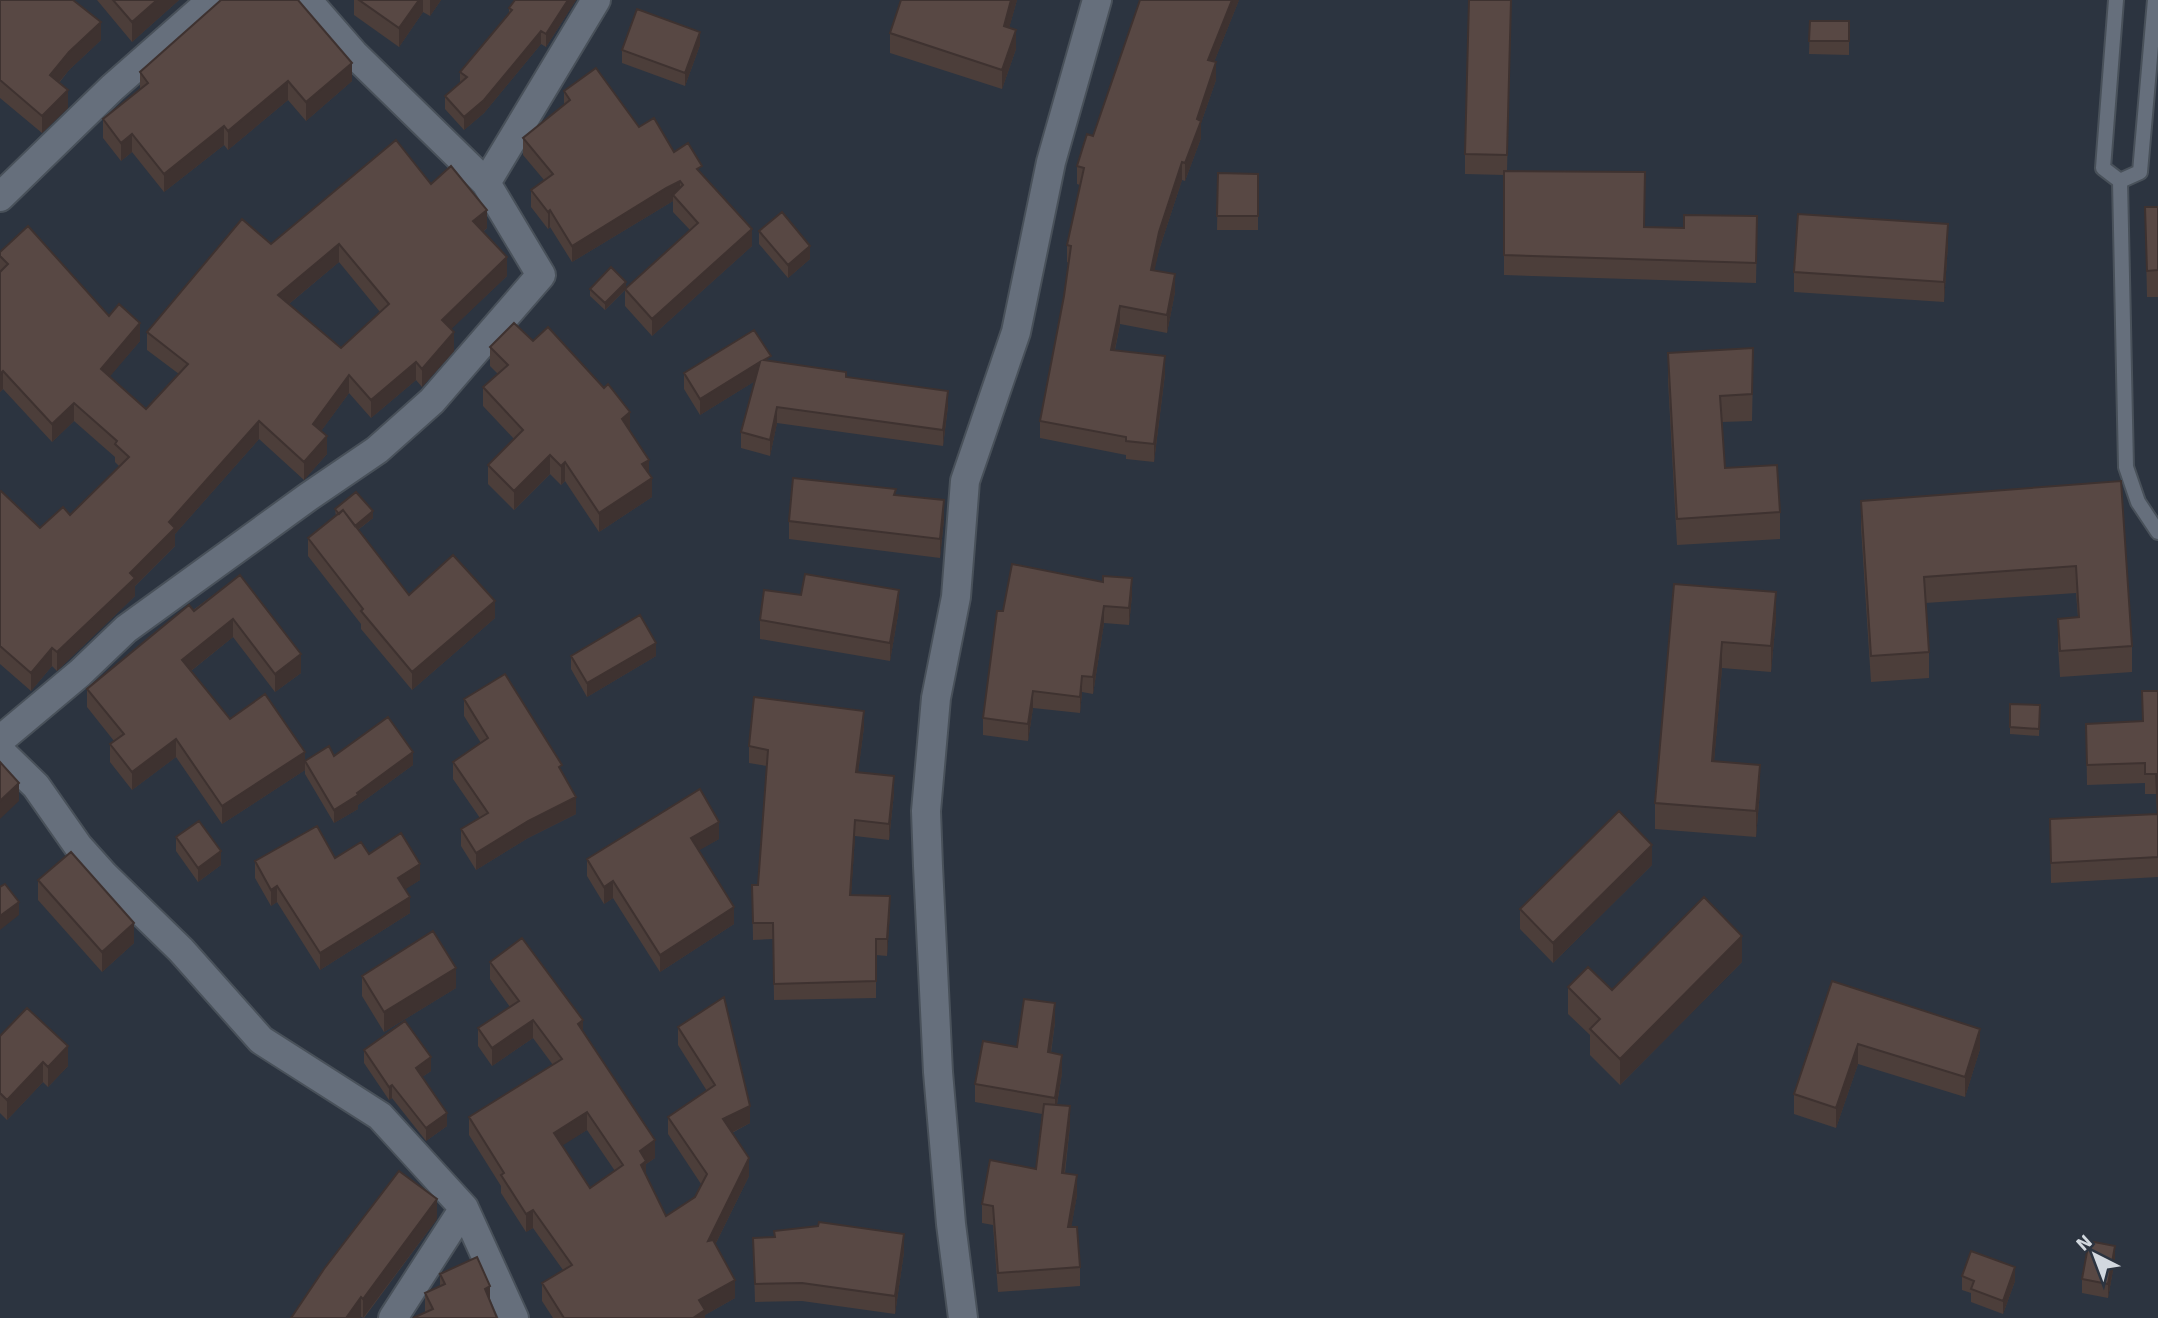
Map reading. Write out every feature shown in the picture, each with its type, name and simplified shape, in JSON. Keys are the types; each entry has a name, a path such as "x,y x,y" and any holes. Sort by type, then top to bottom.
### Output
{"street":[{"path":"0,197 112,88 212,0"},
{"path":"0,740 80,673 126,629 377,450 432,401 541,275 486,183 354,54 307,0"},
{"path":"486,183 596,0"},
{"path":"963,1318 951,1224 938,1072 928,866 926,811 936,698 956,597 965,481 1016,332 1051,162 1097,0"},
{"path":"0,751 36,786 95,865 181,950 261,1040 380,1116 464,1208 514,1318"},
{"path":"393,1318 464,1208"}],"lane":[{"path":"2116,0 2103,168 2120,181"},
{"path":"2120,181 2140,172 2155,0"},
{"path":"2120,181 2126,467 2138,502 2158,532"}],"building":[{"path":"0,0 73,0 101,22 69,52 50,75 68,90 42,116 0,80"},
{"path":"113,0 157,0 132,22"},
{"path":"221,0 298,0 352,63 306,102 288,81 228,131 224,126 164,174 132,134 121,143 103,119 148,83 140,72"},
{"path":"359,0 419,0 399,28"},
{"path":"515,0 568,0 546,34 541,31 484,100 464,117 445,96 467,77 460,72 512,10 509,8"},
{"path":"901,0 1011,0 1004,26 1016,30 1002,70 890,33"},
{"path":"1140,0 1232,0 1208,60 1216,62 1197,119 1201,121 1185,163 1182,162 1159,232 1151,270 1175,274 1167,315 1120,306 1111,350 1165,356 1154,444 1126,441 1126,437 1040,421 1064,296 1071,246 1067,245 1084,168 1077,166 1087,134 1093,136"},
{"path":"1469,0 1511,0 1507,155 1465,154"},
{"path":"637,9 700,32 685,73 622,50"},
{"path":"1810,21 1849,21 1849,41 1809,41"},
{"path":"596,68 639,127 654,118 674,152 688,143 702,166 697,169 752,229 652,319 625,289 698,223 673,195 683,185 680,181 572,246 550,210 548,212 531,190 553,174 523,138 570,100 564,91"},
{"path":"396,140 431,184 451,166 487,210 473,221 507,257 442,320 454,332 422,369 416,362 371,400 349,375 313,424 327,436 304,462 259,421 169,522 175,528 130,573 135,578 57,652 52,648 31,673 0,646 0,492 40,528 63,507 70,515 129,457 115,444 117,441 74,403 52,424 3,371 0,374 0,272 8,264 0,256 0,252 28,226 109,316 119,304 140,323 101,369 146,409 188,364 147,332 242,219 271,244","holes":["339,244 389,304 341,348 278,295"]},
{"path":"1504,171 1645,172 1644,227 1684,228 1684,215 1757,216 1756,263 1504,255"},
{"path":"1218,173 1258,174 1258,216 1217,216"},
{"path":"2145,207 2158,207 2158,270 2147,271"},
{"path":"782,212 810,246 788,265 759,231"},
{"path":"1798,214 1948,224 1944,282 1794,272"},
{"path":"611,267 626,282 605,303 590,289"},
{"path":"514,323 533,341 548,327 604,388 608,384 630,412 622,419 649,460 642,464 652,478 599,513 565,462 561,466 550,455 514,491 488,465 523,430 483,387 508,365 490,347"},
{"path":"754,330 771,356 764,360 846,372 846,377 948,391 943,430 777,407 770,440 741,432 760,362 700,399 684,373"},
{"path":"1753,348 1752,394 1720,396 1725,468 1777,465 1780,512 1677,519 1668,353"},
{"path":"793,478 896,489 894,495 944,500 940,539 789,521"},
{"path":"2121,481 2132,646 2060,651 2058,619 2079,617 2076,566 1924,577 1929,652 1871,656 1861,501"},
{"path":"356,492 373,511 355,526 343,510 339,514 335,509"},
{"path":"343,510 409,595 453,555 495,601 412,672 361,611 363,609 308,538"},
{"path":"1012,564 1103,582 1103,576 1132,578 1129,608 1104,606 1093,677 1082,676 1080,697 1033,691 1028,724 983,718 997,611 1003,611"},
{"path":"805,574 899,590 890,643 760,620 764,590 801,595"},
{"path":"240,575 301,654 275,674 233,619 182,660 230,719 265,694 305,752 222,806 176,739 132,772 110,744 124,734 87,689 189,605 194,611"},
{"path":"1674,584 1776,592 1771,646 1722,642 1712,761 1760,765 1756,811 1655,803"},
{"path":"640,615 656,643 587,683 571,656"},
{"path":"505,674 562,765 559,767 576,797 528,821 476,853 461,829 488,813 453,762 488,738 464,699"},
{"path":"2142,691 2158,691 2158,814 2156,774 2145,774 2145,763 2087,765 2086,724 2143,721"},
{"path":"754,697 864,711 856,772 894,776 889,824 855,820 850,895 890,896 887,939 876,939 876,981 774,984 773,923 753,923 752,885 758,885 768,750 749,746"},
{"path":"2010,704 2040,705 2039,729 2010,727"},
{"path":"388,717 413,752 357,793 358,795 334,810 305,761 329,746 334,756"},
{"path":"0,762 19,783 0,801"},
{"path":"700,789 719,822 691,838 734,907 660,955 613,881 604,887 587,859"},
{"path":"1619,811 1652,845 1553,943 1520,909"},
{"path":"2158,814 2158,857 2051,863 2050,819"},
{"path":"199,821 221,851 198,868 176,837"},
{"path":"317,826 335,858 361,842 369,854 401,833 420,864 398,878 410,897 320,953 277,886 271,890 255,861"},
{"path":"71,852 134,923 102,952 38,880"},
{"path":"5,884 19,902 0,916 0,887"},
{"path":"1704,897 1742,936 1620,1059 1590,1029 1600,1019 1568,987 1588,967 1612,990"},
{"path":"433,931 456,968 384,1012 362,976"},
{"path":"522,938 583,1020 578,1024 655,1140 640,1151 646,1161 641,1165 666,1216 695,1197 707,1174 668,1117 715,1085 678,1027 724,997 750,1106 723,1119 749,1158 708,1241 713,1240 735,1280 699,1300 705,1310 693,1318 564,1318 542,1283 572,1265 533,1210 526,1214 469,1117 562,1059 533,1020 492,1048 478,1028 519,1001 490,962","holes":["587,1112 623,1165 590,1188 554,1133"]},
{"path":"1832,981 1980,1029 1965,1077 1858,1044 1836,1108 1794,1094"},
{"path":"1024,999 1055,1003 1048,1052 1062,1055 1055,1098 975,1084 983,1041 1017,1047"},
{"path":"27,1008 68,1046 48,1067 43,1062 7,1100 0,1093 0,1036"},
{"path":"405,1021 431,1057 416,1068 447,1113 426,1128 392,1085 389,1087 364,1050"},
{"path":"1044,1104 1070,1106 1062,1173 1077,1175 1068,1227 1077,1227 1080,1267 998,1273 993,1206 982,1204 990,1160 1036,1169"},
{"path":"399,1171 437,1199 346,1318 291,1318 324,1269"},
{"path":"819,1222 904,1234 895,1296 802,1283 755,1284 753,1238 775,1237 774,1231 818,1226"},
{"path":"2089,1241 2115,1246 2108,1284 2082,1279"},
{"path":"1971,1251 2015,1267 2003,1301 1971,1289 1974,1281 1962,1276"},
{"path":"477,1257 490,1286 485,1289 497,1318 413,1318 433,1309 425,1293 445,1284 440,1274"}]}
